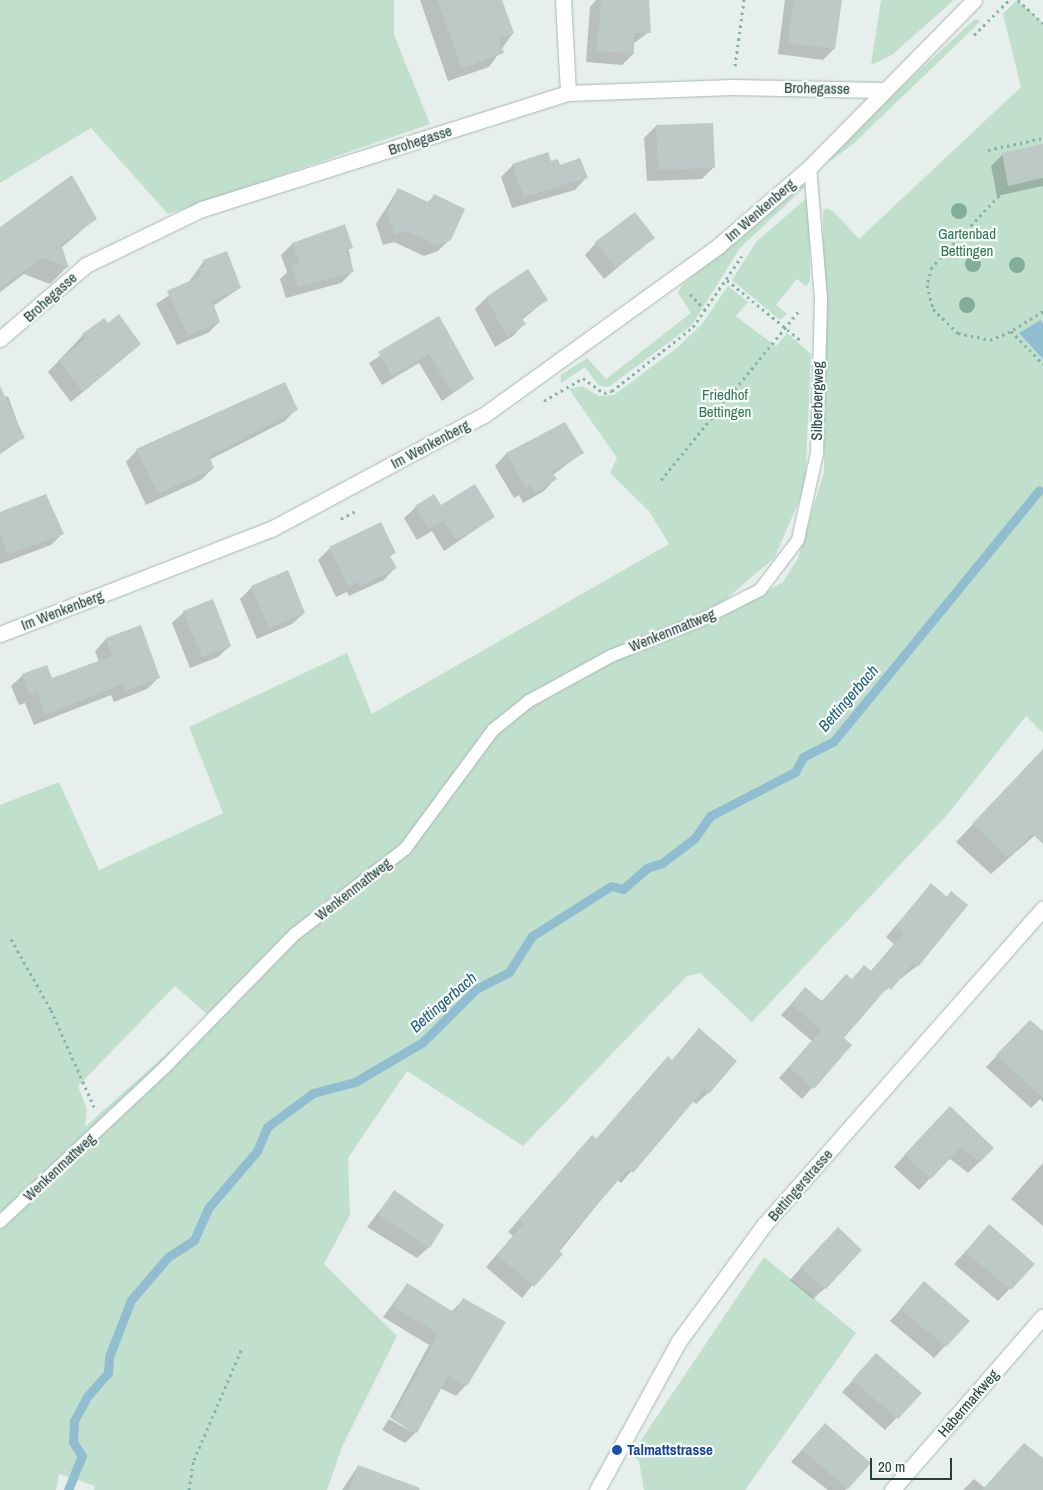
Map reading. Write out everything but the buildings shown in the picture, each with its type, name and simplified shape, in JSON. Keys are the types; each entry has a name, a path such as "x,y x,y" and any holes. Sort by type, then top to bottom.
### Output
{"street":[{"path":"564,0 568,93"},
{"name":"Brohegasse","path":"810,167 883,90 974,0"},
{"name":"Brohegasse","path":"0,339 86,265 202,209 568,93 732,87 883,90"},
{"name":"Im Wenkenberg","path":"0,634 272,529 484,415 718,246 810,167"},
{"name":"Bettingerstrasse","path":"602,1488 679,1341 764,1225 1043,909"},
{"name":"Habermarkweg","path":"892,1490 1043,1316"}],"lane":[{"name":"Silberbergweg","path":"733,605 760,590 798,540 817,453 820,285 810,167"},
{"name":"Wenkenmattweg","path":"0,1222 102,1126 295,934 404,849 493,730 529,701 611,656 733,605"}],"path":[{"path":"732,87 744,0"},
{"path":"1018,0 1043,23"},
{"path":"988,150 1043,138"},
{"path":"1008,186 932,267 926,285 933,309 958,333 990,340 1011,331 1042,312"},
{"path":"727,280 785,328"},
{"path":"661,480 820,285"},
{"path":"683,296 696,296 706,311"},
{"path":"1011,331 1043,364"},
{"path":"11,939 51,1010 102,1126"},
{"path":"189,1490 194,1460 242,1348"}],"green space":[{"path":"0,0 394,0 394,35 430,124 168,214 91,128 0,183"},
{"path":"881,0 954,0 892,55 871,65"},
{"path":"1017,0 1043,23 1043,733 1026,716 947,815 752,1022 700,973 687,976 523,1146 407,1071 348,1158 350,1215 324,1264 397,1336 342,1447 327,1490 94,1490 95,1486 59,1474 56,1490 0,1490 0,805 59,782 99,870 223,813 189,727 347,653 372,714 669,544 649,511 610,473 617,458 569,389 582,386 599,396 614,395 677,348 702,324 728,286 748,302 736,316 776,346 787,333 811,354 805,487 775,557 724,601 732,612 783,582 798,558 824,472 823,213 826,208 833,211 859,239 1021,87 1003,14","holes":["175,986 209,1016 85,1127 87,1109 78,1086"]},
{"path":"975,19 981,21 852,145 829,162 834,149"},
{"path":"807,185 740,248 692,325 609,387 599,386 585,367 561,383 561,375 587,358 606,379 691,313 678,293 681,286 798,186"},
{"path":"809,196 810,281 806,286 797,279 776,305 787,314 780,320 732,280 756,242"},
{"path":"764,1257 856,1333 745,1490 644,1490 639,1461 631,1455"}],"water":[{"path":"1041,320 1043,324 1043,359 1019,333"}],"waterway":[{"name":"Bettingerbach","path":"68,1490 82,1456 73,1442 74,1421 86,1398 108,1373 109,1357 131,1300 168,1257 194,1240 209,1207 257,1151 267,1127 313,1093 355,1082 423,1042 476,989 509,972 532,936 611,886 623,889 647,868 662,863 694,839 710,816 795,772 803,757 833,742 1039,490"}],"place":[{"name":"Talmattstrasse","path":"617,1450"}],"park label":[{"name":"Gartenbad Bettingen","path":"967,242"},
{"name":"Friedhof Bettingen","path":"725,402"}]}
